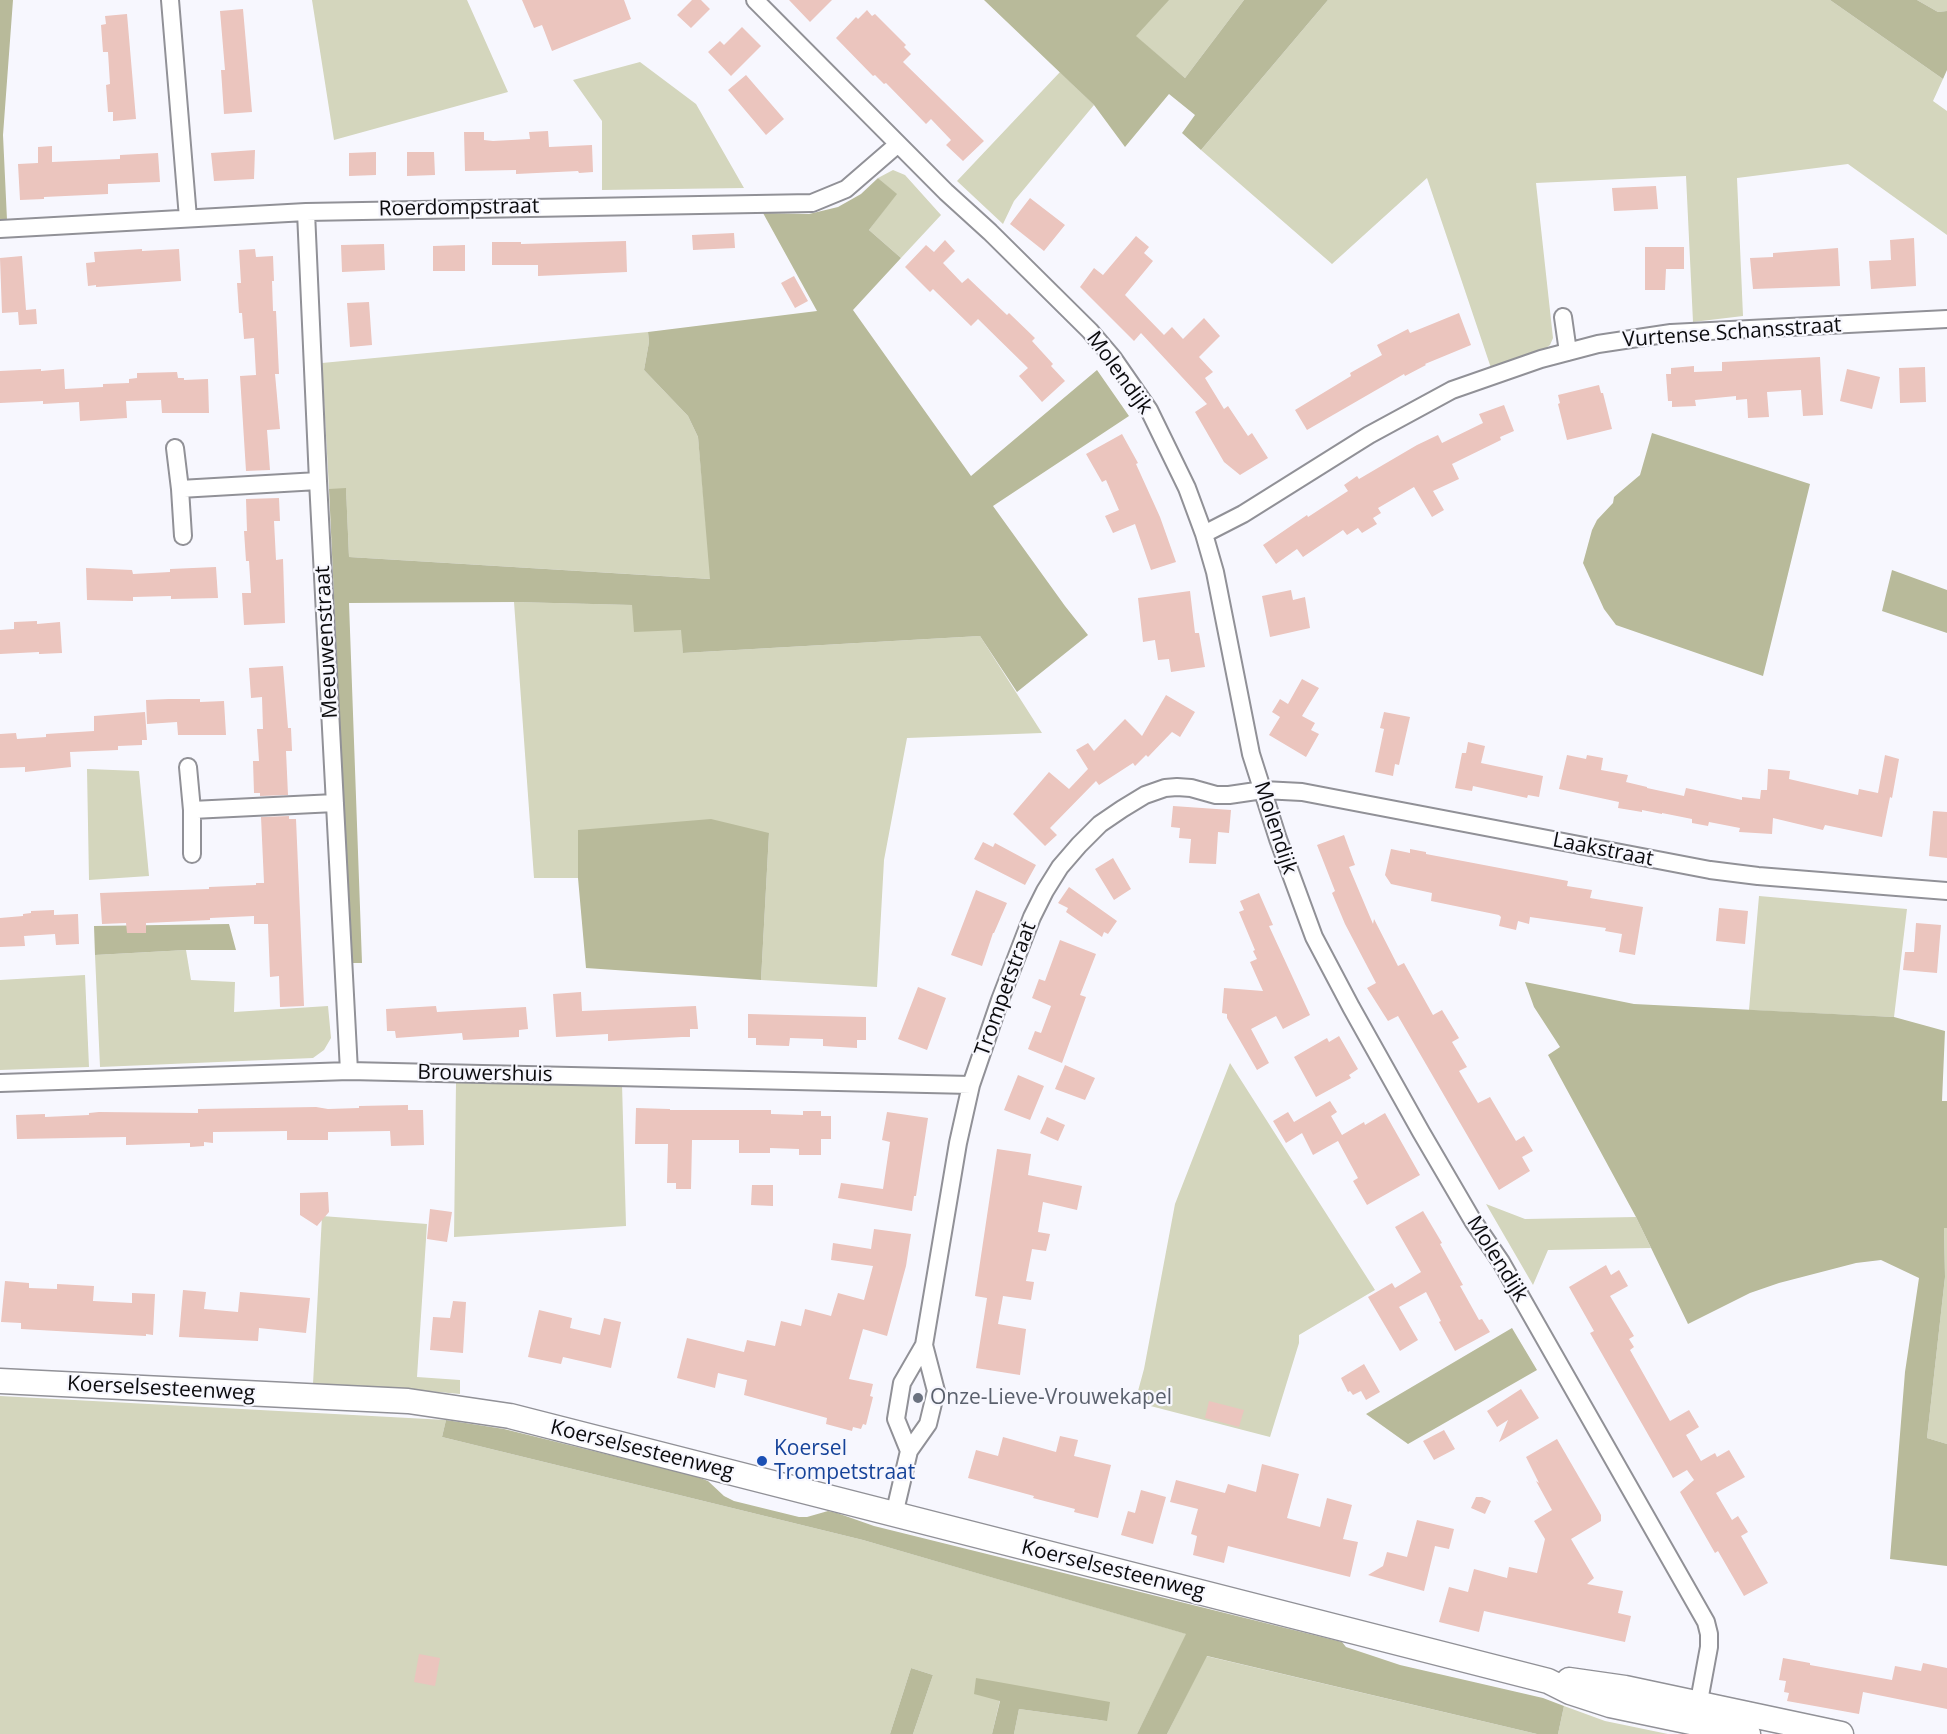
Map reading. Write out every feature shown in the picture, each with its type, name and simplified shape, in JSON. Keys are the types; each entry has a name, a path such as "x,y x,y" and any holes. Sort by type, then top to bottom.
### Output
{"street":[{"path":"170,0 188,218"},
{"name":"Molendijk","path":"755,0 945,192 1007,248 1090,331 1113,358 1159,429 1187,488 1204,534 1217,583 1251,754 1314,937 1328,967 1421,1132 1473,1221 1501,1262 1706,1622 1709,1647 1697,1714"},
{"name":"Roerdompstraat","path":"0,229 306,212 812,203 846,189 898,144"},
{"name":"Meeuwenstraat","path":"306,212 349,1071"},
{"path":"1563,317 1568,352"},
{"name":"Vurtense Schansstraat","path":"1204,534 1243,514 1369,435 1452,390 1541,359 1598,344 1671,333 1947,319"},
{"path":"175,448 183,536"},
{"path":"180,489 318,481"},
{"path":"189,767 192,854"},
{"name":"Trompetstraat","path":"909,1451 896,1419 902,1383 924,1345 958,1143 971,1085 1032,916 1045,891 1060,867 1100,824 1145,795 1165,788 1191,788 1216,795 1263,790"},
{"name":"Laakstraat","path":"1263,790 1302,792 1710,870 1947,891"},
{"path":"192,810 335,803"},
{"name":"Brouwershuis","path":"0,1083 349,1071 971,1085"},
{"name":"Trompetstraat","path":"894,1515 909,1451 928,1424 936,1391 924,1345"},
{"name":"Koerselsesteenweg","path":"0,1382 408,1401 510,1416 1548,1681 1570,1692 1610,1705 1697,1714"},
{"path":"1697,1714 1748,1734"},
{"path":"1697,1714 1841,1734"}],"green space":[{"path":"0,0 13,0 3,135 7,220 0,220"},
{"path":"312,0 467,0 508,92 334,140"},
{"path":"984,0 1169,0 1136,36 1185,78 1244,0 1328,0 1201,150 1182,133 1195,115 1169,94 1125,147 1094,105"},
{"path":"1168,0 1244,0 1185,78 1135,36"},
{"path":"1328,0 1830,0 1943,79 1933,101 1947,111 1947,235 1848,164 1737,178 1743,316 1693,322 1686,176 1536,183 1553,338 1550,345 1543,350 1491,368 1427,178 1332,264 1201,150"},
{"path":"1830,0 1917,0 1938,12 1947,11 1947,70 1943,79"},
{"path":"1917,0 1947,0 1947,11 1938,12"},
{"path":"640,62 696,104 744,188 602,190 602,121 573,80"},
{"path":"1060,72 1094,105 1014,201 1003,224 957,181"},
{"path":"893,170 905,175 941,215 901,258 869,230 896,194 878,178"},
{"path":"878,178 897,194 869,230 901,258 853,310 971,476 1097,370 1129,416 993,506 1088,635 1017,692 980,636 683,653 681,630 634,632 632,605 514,602 349,603 362,963 351,963 329,489 346,488 349,557 710,579 698,437 688,416 644,370 649,342 648,332 817,311 763,213 809,214 838,207 861,194"},
{"path":"648,332 649,342 644,370 688,416 698,437 711,579 349,557 346,489 329,489 322,363"},
{"path":"1652,433 1810,484 1763,676 1616,625 1604,609 1583,563 1592,530 1597,520 1613,503 1614,497 1640,475"},
{"path":"1892,570 1947,590 1947,633 1882,611"},
{"path":"514,602 633,605 682,630 683,653 980,636 1042,733 907,738 884,860 877,987 761,980 769,833 578,830 578,878 534,878"},
{"path":"87,769 139,771 149,876 89,880"},
{"path":"711,819 769,833 761,980 586,968 578,878 578,830"},
{"path":"1759,896 1907,909 1894,1017 1749,1010"},
{"path":"229,924 236,950 95,955 94,926"},
{"path":"186,950 191,980 235,982 234,1012 328,1006 331,1038 324,1050 313,1058 100,1067 95,955"},
{"path":"85,975 89,1067 0,1070 0,980"},
{"path":"1525,982 1634,1004 1894,1017 1945,1031 1942,1101 1947,1101 1945,1277 1927,1438 1947,1444 1947,1566 1890,1559 1905,1372 1919,1278 1881,1260 1856,1263 1750,1293 1688,1324 1636,1217 1548,1055 1560,1047 1534,1007"},
{"path":"1230,1063 1375,1290 1299,1335 1299,1343 1270,1437 1135,1402 1144,1369 1175,1204"},
{"path":"456,1083 622,1084 626,1226 454,1237"},
{"path":"1486,1204 1525,1219 1636,1217 1651,1248 1548,1250 1533,1285"},
{"path":"322,1216 427,1224 417,1377 460,1380 460,1394 313,1384"},
{"path":"1944,1228 1947,1228 1947,1444 1927,1438 1945,1277"},
{"path":"1512,1328 1537,1370 1408,1444 1366,1414"},
{"path":"0,1396 446,1420 442,1437 863,1540 1187,1634 1137,1734 1014,1734 1019,1709 1107,1721 1000,1700 992,1734 913,1734 933,1675 911,1668 890,1734 0,1734"},
{"path":"446,1420 504,1429 695,1476 708,1481 724,1496 734,1501 799,1517 828,1511 837,1513 874,1526 1342,1642 1346,1647 1400,1665 1543,1698 1564,1706 1558,1734 1537,1734 1207,1656 1167,1734 1137,1734 1186,1634 863,1540 442,1437"},
{"path":"1206,1656 1537,1734 1167,1734"},
{"path":"911,1668 933,1675 913,1734 890,1734"},
{"path":"976,1678 1110,1702 1107,1721 1019,1709 1014,1734 992,1734 1000,1701 974,1694"},
{"path":"1564,1706 1605,1721 1668,1734 1558,1734"}],"building":[{"path":"522,0 624,0 631,19 552,51 542,25 534,28"},
{"path":"692,0 701,0 710,9 691,28 677,15"},
{"path":"789,0 832,0 810,22"},
{"path":"243,9 252,112 224,114 221,70 225,70 220,11"},
{"path":"867,10 872,16 875,14 906,45 904,47 911,54 903,62 984,141 963,161 946,145 951,140 931,119 926,124 886,83 884,84 875,75 873,76 836,38 856,17 858,19"},
{"path":"127,14 136,119 113,121 113,112 108,112 106,85 110,84 108,52 103,52 101,25 106,24 105,16"},
{"path":"742,27 761,46 731,76 708,52 720,41 724,45"},
{"path":"746,75 784,119 766,135 728,90"},
{"path":"548,131 549,147 592,145 593,172 516,174 516,170 465,171 464,132 484,132 484,140 493,141 530,139 529,132"},
{"path":"52,146 52,162 120,159 120,155 158,153 160,182 108,184 108,194 20,200 18,164 38,163 38,147"},
{"path":"255,150 254,179 214,181 211,153"},
{"path":"376,152 376,175 349,176 349,153"},
{"path":"407,152 434,152 435,175 407,176"},
{"path":"1656,186 1658,209 1614,211 1612,188"},
{"path":"1030,198 1065,225 1044,251 1010,224"},
{"path":"734,233 735,248 693,250 692,235"},
{"path":"1136,236 1149,247 1144,253 1153,261 1125,295 1164,335 1172,327 1183,339 1204,318 1220,336 1199,357 1213,372 1205,378 1224,409 1228,406 1248,436 1252,433 1268,458 1240,475 1224,462 1195,412 1207,404 1141,333 1134,341 1080,287 1094,268 1103,275"},
{"path":"1914,238 1916,286 1871,289 1869,261 1891,260 1890,240"},
{"path":"945,240 955,251 943,263 962,283 968,278 1035,338 1032,341 1065,381 1042,402 1019,376 1028,368 978,319 971,326 933,289 930,292 905,267 926,245 934,252"},
{"path":"626,241 627,272 538,276 538,265 492,265 492,242 521,242 521,244"},
{"path":"384,244 385,270 342,272 341,245"},
{"path":"465,245 465,271 433,271 433,246"},
{"path":"1645,247 1684,247 1684,269 1666,269 1665,290 1645,290"},
{"path":"1838,248 1840,286 1753,289 1750,258 1773,257 1773,253"},
{"path":"142,249 142,251 179,249 181,281 88,286 86,263 95,262 94,252"},
{"path":"255,249 256,257 273,256 273,311 276,311 279,374 275,374 280,429 267,430 270,470 246,471 240,376 256,375 254,338 244,339 237,283 241,283 239,250"},
{"path":"22,256 26,310 36,309 37,324 19,325 18,312 2,313 0,258"},
{"path":"794,276 808,301 795,308 781,283"},
{"path":"369,302 372,345 350,347 347,303"},
{"path":"1459,313 1471,345 1425,364 1405,376 1404,374 1307,430 1295,410 1351,376 1350,373 1382,355 1377,345 1408,329 1410,333"},
{"path":"1820,357 1823,415 1803,416 1801,390 1767,392 1769,417 1748,418 1747,399 1736,400 1736,396 1695,400 1696,406 1672,407 1672,401 1668,401 1666,374 1671,374 1671,368 1694,366 1694,372 1722,371 1722,362"},
{"path":"1925,367 1926,402 1900,403 1899,368"},
{"path":"41,369 41,371 64,369 65,389 129,383 129,379 137,378 137,373 177,372 178,378 184,378 184,380 208,379 209,413 162,413 161,400 126,401 127,418 80,421 79,402 0,403 0,371"},
{"path":"1847,369 1880,377 1872,409 1840,401"},
{"path":"1599,385 1612,429 1567,440 1558,395"},
{"path":"1504,405 1514,431 1500,437 1501,440 1452,464 1459,479 1433,491 1444,510 1432,517 1414,487 1378,508 1381,513 1373,518 1377,524 1362,533 1358,528 1347,535 1343,530 1303,557 1297,549 1276,564 1263,545 1348,491 1344,485 1357,476 1359,479 1438,435 1442,443 1483,423 1479,414"},
{"path":"1122,434 1138,463 1136,464 1160,517 1176,562 1151,570 1135,524 1113,533 1105,516 1119,510 1106,480 1102,482 1086,454"},
{"path":"279,498 280,521 274,521 276,560 283,559 285,623 244,625 242,593 251,593 244,531 247,531 246,499"},
{"path":"216,567 218,598 171,599 171,596 133,597 133,601 87,600 86,568 132,570 133,574 170,572 170,569"},
{"path":"1291,590 1293,600 1305,597 1310,628 1270,637 1262,596"},
{"path":"1190,591 1195,633 1199,633 1205,667 1171,672 1169,659 1158,660 1155,640 1143,642 1138,598"},
{"path":"37,621 37,624 60,622 62,653 0,654 0,630 14,629 14,622"},
{"path":"283,666 292,751 286,751 288,795 260,796 260,793 254,793 253,761 259,761 257,729 263,729 262,697 251,698 249,668"},
{"path":"1302,679 1319,688 1302,716 1315,723 1311,730 1319,734 1306,757 1269,735 1280,717 1272,712 1280,699 1288,704"},
{"path":"1166,695 1195,712 1180,737 1172,732 1148,757 1146,755 1135,766 1133,763 1099,785 1096,781 1050,828 1057,835 1045,846 1013,814 1049,772 1069,789 1088,769 1076,750 1088,743 1094,751 1125,719 1142,736"},
{"path":"200,699 200,702 224,701 226,735 178,735 177,722 147,724 146,700"},
{"path":"145,712 147,740 142,740 142,745 118,746 118,750 70,752 71,767 25,772 25,767 0,768 0,734 16,733 17,739 46,737 46,734 94,731 94,716"},
{"path":"1384,712 1410,717 1399,765 1395,764 1393,776 1375,772 1384,729 1380,728"},
{"path":"1468,742 1485,746 1481,763 1543,776 1539,797 1528,795 1527,798 1473,786 1472,791 1455,788 1462,753 1466,753"},
{"path":"1567,755 1586,759 1587,755 1603,758 1601,770 1628,775 1626,782 1647,788 1684,796 1686,788 1742,800 1742,797 1760,799 1761,790 1767,790 1768,769 1790,771 1789,779 1858,795 1859,789 1878,793 1885,755 1899,759 1882,837 1825,825 1823,830 1773,818 1772,834 1739,832 1740,828 1709,822 1708,826 1692,823 1692,819 1662,813 1618,808 1619,802 1559,789"},
{"path":"1173,806 1231,810 1229,833 1218,832 1216,864 1189,863 1191,839 1179,838 1180,828 1171,827"},
{"path":"1933,811 1947,812 1947,858 1929,856"},
{"path":"289,816 289,819 296,819 304,1006 280,1007 279,976 270,977 268,924 254,924 254,916 146,923 146,933 127,933 126,923 102,924 100,893 209,889 209,887 264,883 261,817"},
{"path":"1344,835 1355,865 1349,867 1373,924 1374,919 1398,966 1404,963 1433,1015 1442,1010 1459,1038 1452,1042 1467,1067 1459,1071 1478,1103 1490,1097 1516,1141 1524,1136 1533,1151 1522,1157 1530,1171 1499,1190 1398,1016 1388,1021 1367,988 1376,983 1345,924 1332,893 1335,891 1317,845"},
{"path":"983,842 993,847 995,843 1036,865 1025,885 974,859"},
{"path":"1391,849 1410,853 1410,849 1568,881 1567,886 1592,890 1590,898 1643,907 1635,955 1619,952 1622,934 1605,931 1606,928 1530,917 1529,924 1518,921 1516,930 1499,926 1501,917 1499,915 1431,901 1432,893 1391,884 1385,875"},
{"path":"1113,858 1131,889 1114,900 1095,869"},
{"path":"1069,887 1117,921 1108,934 1104,932 1102,937 1066,912 1068,908 1058,903"},
{"path":"976,890 1007,903 993,933 982,966 951,955"},
{"path":"1259,893 1273,925 1269,926 1310,1015 1283,1029 1276,1016 1251,1029 1269,1063 1257,1070 1227,1018 1227,1014 1222,1013 1224,988 1263,991 1250,962 1257,959 1253,951 1255,950 1239,912 1244,910 1240,901"},
{"path":"1719,908 1748,911 1745,944 1716,941"},
{"path":"54,910 54,915 78,914 79,944 56,945 55,934 24,936 25,946 0,947 0,918 23,916 31,911"},
{"path":"1916,923 1941,925 1937,973 1903,970 1905,952 1914,952"},
{"path":"1060,940 1096,954 1080,995 1086,997 1062,1063 1028,1049 1035,1031 1041,1033 1051,1006 1032,998 1039,979 1045,981"},
{"path":"918,987 946,998 927,1050 898,1039"},
{"path":"581,992 582,1011 696,1006 698,1029 690,1029 690,1037 608,1041 608,1034 556,1037 553,994"},
{"path":"436,1006 437,1012 526,1007 528,1029 519,1030 519,1037 463,1040 462,1033 396,1038 395,1031 387,1031 386,1009"},
{"path":"748,1014 866,1017 866,1040 857,1040 857,1048 823,1046 823,1039 790,1038 789,1046 756,1045 756,1038 748,1038"},
{"path":"1339,1036 1358,1069 1349,1075 1351,1078 1316,1097 1294,1057 1327,1038 1329,1042"},
{"path":"1065,1065 1095,1078 1085,1100 1055,1089"},
{"path":"1018,1075 1044,1086 1030,1120 1004,1110"},
{"path":"1330,1101 1337,1112 1331,1116 1342,1135 1385,1113 1420,1175 1367,1205 1353,1181 1358,1178 1338,1141 1313,1155 1302,1133 1286,1143 1273,1121 1288,1112 1294,1122"},
{"path":"408,1105 408,1110 423,1110 424,1145 391,1146 390,1131 328,1132 328,1140 287,1140 287,1131 213,1132 213,1143 204,1142 204,1146 190,1147 190,1143 126,1145 126,1137 17,1139 16,1115 45,1114 45,1117 89,1115 89,1113 99,1112 198,1113 198,1109 316,1107 328,1109"},
{"path":"636,1108 771,1110 771,1114 803,1115 803,1111 821,1111 821,1116 831,1116 831,1139 821,1139 821,1155 799,1155 799,1149 770,1148 770,1153 739,1153 739,1140 692,1140 691,1189 676,1189 676,1183 667,1183 668,1144 635,1144"},
{"path":"887,1112 928,1118 912,1211 838,1198 841,1183 883,1189 890,1142 882,1140"},
{"path":"1047,1117 1065,1125 1058,1141 1040,1133"},
{"path":"997,1149 1031,1154 1028,1175 1082,1186 1077,1210 1043,1202 1038,1232 1050,1234 1046,1251 1032,1249 1026,1281 1034,1282 1031,1300 1003,1296 998,1324 1026,1329 1020,1375 976,1368 987,1298 975,1296"},
{"path":"752,1185 773,1185 773,1206 751,1205"},
{"path":"328,1192 329,1212 317,1226 300,1215 300,1193"},
{"path":"430,1209 452,1212 447,1242 427,1239"},
{"path":"1423,1211 1463,1285 1460,1286 1479,1320 1482,1319 1490,1332 1455,1351 1426,1292 1399,1307 1418,1340 1400,1351 1368,1297 1392,1283 1395,1288 1421,1272 1395,1227"},
{"path":"874,1229 911,1234 906,1266 887,1336 863,1329 849,1379 873,1384 870,1396 873,1397 866,1425 863,1424 861,1429 853,1427 852,1431 826,1424 827,1418 744,1395 747,1380 718,1373 715,1388 677,1378 687,1338 744,1352 747,1340 775,1346 781,1321 801,1326 805,1309 831,1316 838,1293 864,1300 873,1266 831,1260 833,1243 871,1249"},
{"path":"1606,1265 1611,1275 1619,1270 1628,1286 1610,1296 1634,1336 1629,1339 1634,1347 1630,1350 1670,1421 1689,1410 1699,1427 1686,1435 1701,1461 1715,1453 1717,1457 1729,1450 1745,1477 1716,1493 1732,1520 1738,1516 1748,1532 1741,1536 1768,1583 1744,1596 1718,1551 1715,1553 1680,1492 1694,1480 1687,1470 1673,1478 1590,1333 1594,1331 1569,1287"},
{"path":"5,1281 29,1283 29,1288 57,1289 57,1284 94,1286 93,1301 132,1303 132,1293 155,1294 153,1335 21,1329 21,1323 1,1322"},
{"path":"183,1290 206,1292 204,1309 238,1312 240,1292 310,1298 306,1333 259,1328 258,1341 179,1337"},
{"path":"453,1301 466,1302 463,1353 430,1350 433,1317 450,1318"},
{"path":"539,1310 572,1318 570,1328 600,1335 604,1318 621,1322 611,1368 563,1357 561,1364 528,1357"},
{"path":"1364,1364 1380,1392 1366,1400 1361,1391 1353,1395 1350,1391 1348,1392 1341,1378"},
{"path":"1521,1389 1539,1418 1499,1442 1508,1420 1497,1427 1487,1411"},
{"path":"1209,1401 1244,1410 1239,1427 1205,1418"},
{"path":"1444,1430 1455,1449 1434,1460 1423,1441"},
{"path":"1060,1436 1078,1440 1074,1456 1111,1465 1098,1518 1074,1512 1075,1509 1033,1498 1034,1496 968,1478 976,1450 998,1456 1003,1437 1056,1452"},
{"path":"1557,1439 1601,1515 1601,1521 1571,1539 1594,1578 1587,1584 1623,1591 1618,1613 1631,1616 1625,1642 1484,1611 1479,1632 1439,1622 1449,1587 1468,1592 1474,1569 1507,1578 1509,1567 1537,1573 1545,1539 1534,1521 1552,1510 1526,1457"},
{"path":"1262,1464 1299,1474 1287,1518 1320,1527 1327,1498 1352,1505 1343,1539 1358,1542 1350,1577 1228,1546 1224,1563 1193,1555 1197,1536 1191,1534 1198,1509 1170,1502 1176,1480 1225,1493 1228,1484 1256,1492"},
{"path":"1141,1490 1166,1497 1153,1544 1121,1535 1128,1511 1135,1513"},
{"path":"1476,1497 1491,1501 1485,1514 1471,1508"},
{"path":"1417,1520 1454,1529 1449,1549 1435,1546 1424,1591 1368,1575 1383,1566 1387,1552 1407,1557"},
{"path":"419,1654 440,1658 435,1686 414,1682"},
{"path":"1783,1658 1892,1680 1895,1666 1921,1671 1923,1663 1947,1668 1947,1709 1863,1692 1859,1714 1787,1701 1789,1693 1784,1692 1786,1681 1779,1680"}],"place":[{"name":"Onze-Lieve-Vrouwekapel","path":"918,1398"},
{"name":"Koersel Trompetstraat","path":"762,1461"}]}
